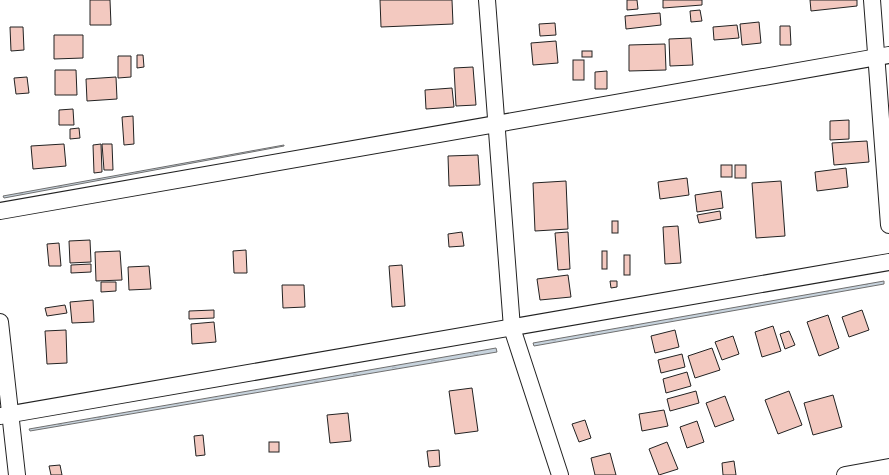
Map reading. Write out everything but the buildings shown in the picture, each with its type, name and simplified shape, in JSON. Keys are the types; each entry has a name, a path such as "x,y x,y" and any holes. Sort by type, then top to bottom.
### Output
{"street":[{"path":"487,0 512,328 560,475"},
{"path":"872,0 883,56 889,224"},
{"path":"0,211 883,56"},
{"path":"5,415 889,262"},
{"path":"0,322 5,415 17,475"},
{"path":"845,475 889,467"}],"water":[{"path":"284,145 4,198 3,196"},
{"path":"884,281 884,284 534,346 533,343"},
{"path":"496,348 497,352 30,431 29,429"}]}
